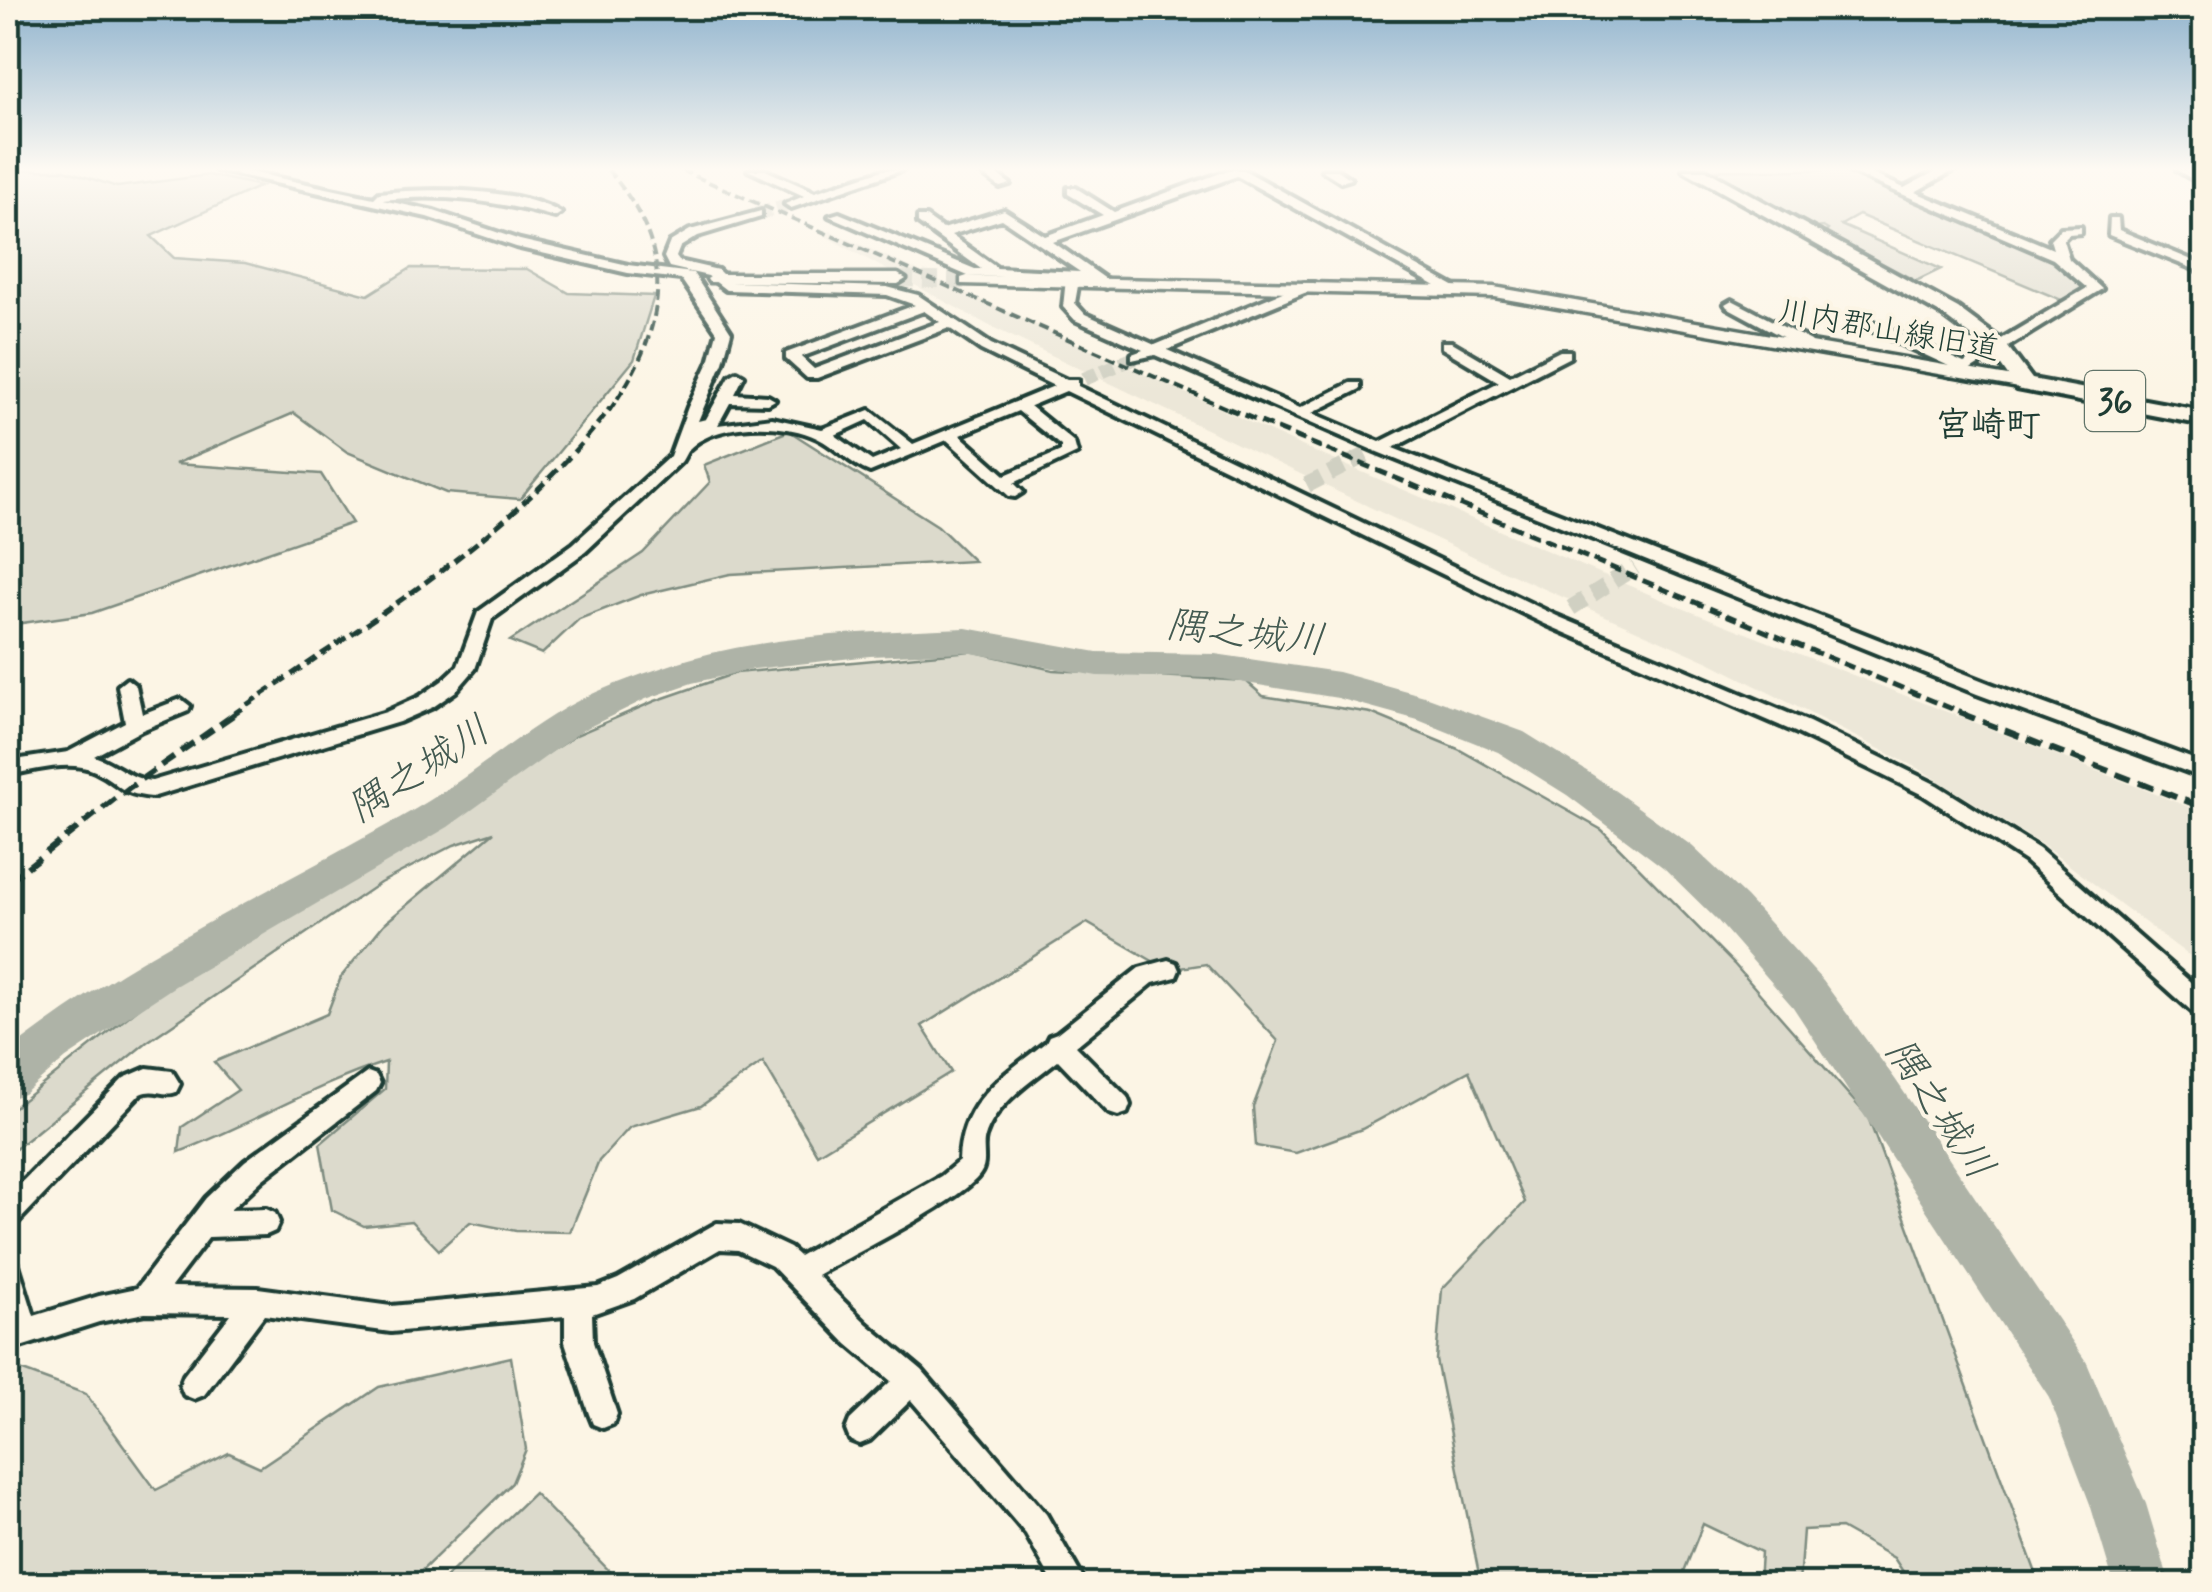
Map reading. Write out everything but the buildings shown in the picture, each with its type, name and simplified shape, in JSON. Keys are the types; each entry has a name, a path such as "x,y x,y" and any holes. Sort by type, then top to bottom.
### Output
{"main road":[{"path":"1828,244 1951,312 2025,384"},
{"name":"36","path":"2025,384 2204,418"}],"street":[{"path":"530,244 628,270 684,276 898,280"},
{"path":"675,244 670,257 674,264 713,272 715,279 726,286 887,291 913,298 986,347 1076,382 1299,490 1551,620 1802,727 1930,790 2032,856 2204,1008"},
{"path":"903,244 973,273 1074,279 1070,311 1380,448 1984,690 2204,771"},
{"path":"955,244 994,272"},
{"path":"1048,244 1101,280"},
{"path":"1372,244 1450,288"},
{"path":"1874,326 1960,371 2094,289 2062,259 2028,244"},
{"path":"2058,244 2062,259"},
{"path":"2139,244 2204,271"},
{"path":"2189,282 2204,271"},
{"path":"75,757 116,772 130,787 152,790 392,717 450,686 466,669 484,616 578,548 666,468 688,434 722,352 724,332 684,276"},
{"name":"川内郡山線旧道","path":"967,281 1074,279 1450,288 1554,299 2025,384"},
{"path":"1138,357 1309,286"},
{"path":"1732,304 1806,344"},
{"path":"926,306 791,356 812,375 951,323"},
{"path":"1447,345 1509,382"},
{"path":"1380,448 1565,354"},
{"path":"710,426 737,376"},
{"path":"688,434 710,426 782,424 823,434 870,467 1076,382"},
{"path":"1300,413 1355,386"},
{"path":"726,398 768,400"},
{"path":"949,434 1009,487 1069,453 1069,445 1020,405"},
{"path":"823,434 870,414 911,450"},
{"path":"1636,567 1654,555"},
{"path":"1551,620 1571,608"},
{"path":"127,686 135,725"},
{"path":"8,768 75,757 181,706"},
{"path":"796,1272 950,1184 971,1167 972,1135 997,1095 1057,1043 1147,975 1168,970"},
{"path":"1057,1043 1118,1105"},
{"path":"8,1214 132,1086 164,1079 168,1084"},
{"path":"145,1300 203,1224 254,1170 368,1083"},
{"path":"203,1224 266,1222"},
{"path":"8,1270 16,1336 98,1308 145,1300 258,1301 391,1319 578,1302 626,1290 717,1236 739,1237 781,1256 858,1334 912,1380 1036,1524 1071,1584"},
{"path":"194,1385 258,1301"},
{"path":"578,1302 579,1342 603,1414"},
{"path":"860,1430 912,1380"}],"shaded area":[{"path":"8,244 160,244 174,258 245,263 368,295 411,268 527,269 569,293 654,296 634,360 520,499 446,493 347,452 294,413 175,464 321,474 352,523 92,613 8,625"},
{"path":"840,244 860,244 1315,452 1677,606 2204,813 2204,967 2041,844 1923,771 1709,662 1504,571 988,325"},
{"path":"1846,244 1885,244 1941,269 1916,281"},
{"path":"1929,244 2022,244 2050,256 2088,287 2066,302"},
{"path":"789,431 938,526 974,561 730,574 641,595 579,619 542,654 510,641 643,553 710,482 704,465"},
{"path":"971,651 1053,670 1246,681 1263,696 1371,713 1458,749 1602,830 1734,964 1868,1117 2040,1584 1911,1584 1894,1558 1841,1528 1803,1530 1799,1584 1759,1584 1761,1552 1703,1524 1679,1584 1442,1584 1479,1574 1436,1360 1442,1289 1525,1202 1469,1071 1362,1129 1296,1153 1256,1146 1253,1107 1278,1041 1206,964 1168,970 1087,923 922,1026 951,1072 817,1154 763,1062 701,1106 630,1127 599,1161 570,1232 516,1231 470,1222 439,1250 411,1221 364,1226 332,1210 320,1144 385,1089 386,1062 179,1152 182,1127 238,1090 214,1062 327,1014 341,977 384,924 494,832 454,845 380,883 147,1042 8,1155 8,1112 154,996 359,875 576,735 655,701 736,673"},
{"path":"511,1357 526,1449 512,1483 408,1584 8,1584 8,1370 12,1367 86,1394 156,1490 229,1453 260,1467 379,1387"},
{"path":"534,1493 622,1584 439,1584"}],"waterway":[{"name":"隅之城川","path":"8,1079 51,1044 160,973 435,816 570,721 634,690 687,672 754,657 870,644 966,640 1097,664 1215,666 1338,685 1428,710 1511,742 1580,785 1678,857 1732,909 1808,994 2069,1381 2118,1504 2142,1584"}],"tunnel":[{"path":"898,279 967,281"},
{"path":"1084,379 1137,357"},
{"path":"1307,485 1380,448"},
{"path":"1571,608 1635,567"}],"railway":[{"path":"609,411 629,380 654,319 657,289 650,244"},
{"path":"851,244 1233,411"},
{"path":"232,715 384,612 482,538 571,455 610,408"},
{"path":"1227,408 1967,715"},
{"path":"8,882 130,787 236,713"},
{"path":"1960,713 2204,808"}],"district":[{"name":"宮崎町","path":"1988,424"}]}
